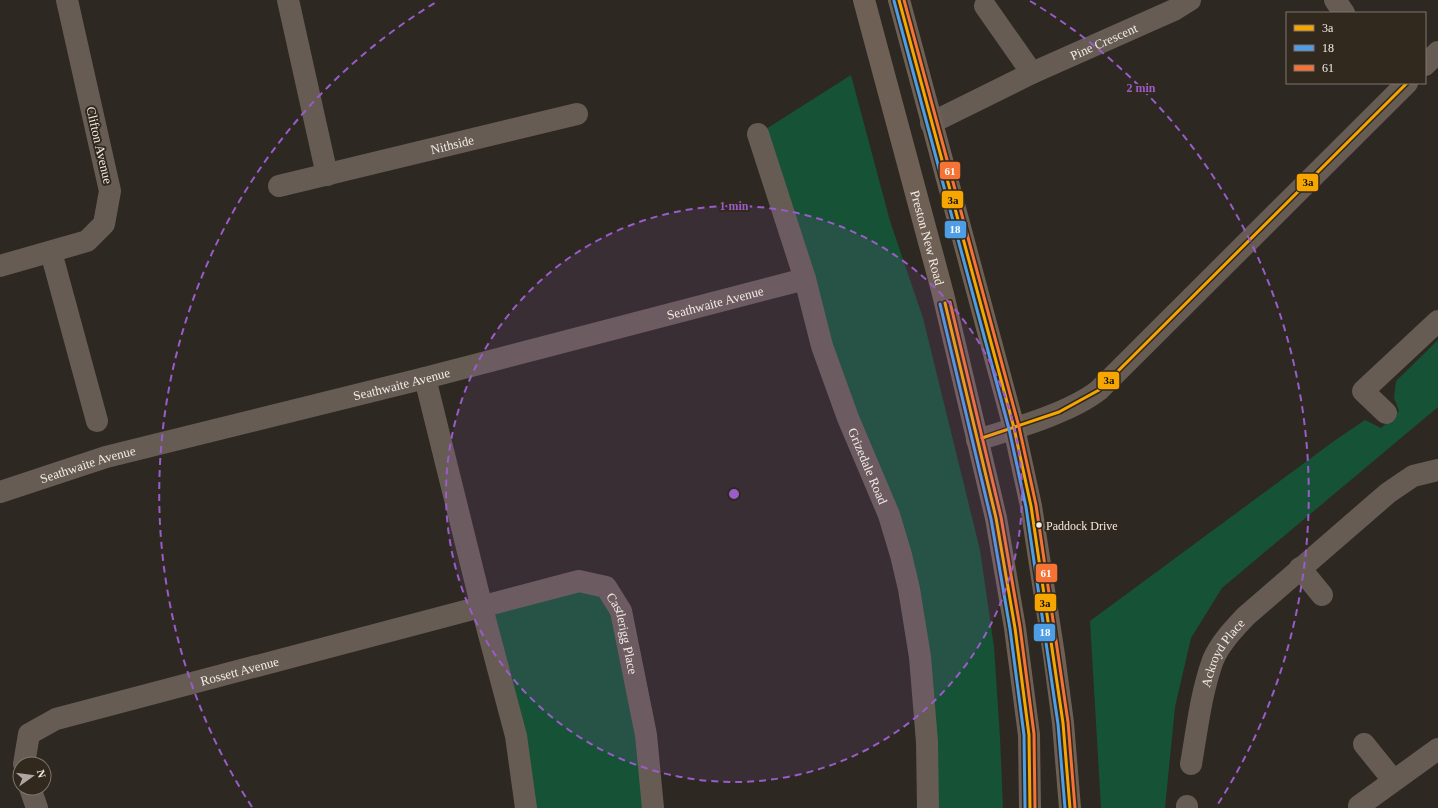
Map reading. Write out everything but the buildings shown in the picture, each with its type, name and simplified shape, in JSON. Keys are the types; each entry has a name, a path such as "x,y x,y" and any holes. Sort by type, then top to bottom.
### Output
{"highway":[{"name":"Preston New Road","path":"864,0 943,294 996,518 1015,628 1029,735 1030,808"},
{"path":"899,0 1014,428 1031,506 1063,723 1070,808"}],"street":[{"name":"Clifton Avenue","path":"0,266 87,241 104,224 110,191 67,0"},
{"path":"288,0 327,175"},
{"path":"1335,0 1343,12"},
{"name":"Pine Crescent","path":"1032,73 1178,3"},
{"path":"931,123 1032,73 985,6"},
{"path":"1426,64 1438,52"},
{"path":"977,440 1014,428 1087,400 1099,390 1398,86"},
{"name":"Nithside","path":"280,186 578,114"},
{"name":"Grizedale Road","path":"758,134 804,279 822,346 848,418 889,515 909,589 920,657 927,742 928,808"},
{"path":"51,252 97,421"},
{"name":"Seathwaite Avenue","path":"0,492 106,457 425,378 804,279"},
{"path":"1386,413 1364,391 1438,321"},
{"path":"425,378 482,608 516,736 526,808"},
{"name":"Ackroyd Place","path":"1191,764 1203,697 1214,659 1228,636 1246,616 1388,493 1413,476 1438,470"},
{"path":"1300,568 1322,595"},
{"name":"Castlerigg Place","path":"482,608 579,581 606,587 621,611 646,735 653,808"},
{"name":"Rossett Avenue","path":"25,756 29,734 56,719 482,608"},
{"path":"1364,744 1393,780"},
{"path":"1359,806 1438,749"},
{"path":"32,796 36,808"}],"green space":[{"path":"851,75 890,221 923,318 980,550 994,647 1003,808 928,808 909,589 758,134"},
{"path":"1438,340 1438,407 1222,588 1191,638 1175,707 1165,808 1101,808 1090,621 1334,441 1365,420 1381,428 1399,411 1394,398 1396,381"},
{"path":"606,587 653,808 526,808 482,608"}],"transit line":[{"name":"3a","path":"899,0 1014,428 1031,506 1063,723 1070,808"},
{"name":"61","path":"904,0 1019,427 1036,505 1068,722 1075,808"},
{"name":"18","path":"894,1 1009,429 1026,507 1058,724 1065,808"},
{"name":"3a","path":"982,438 1059,412 1099,390 1406,84"},
{"name":"61","path":"950,302 1001,517 1020,627 1034,734 1035,808"},
{"name":"3a","path":"945,303 996,518 1015,628 1029,735 1030,808"},
{"name":"18","path":"940,304 991,519 1010,629 1024,735 1025,808"}],"place":[{"name":"Paddock Drive","path":"1039,525"}]}
